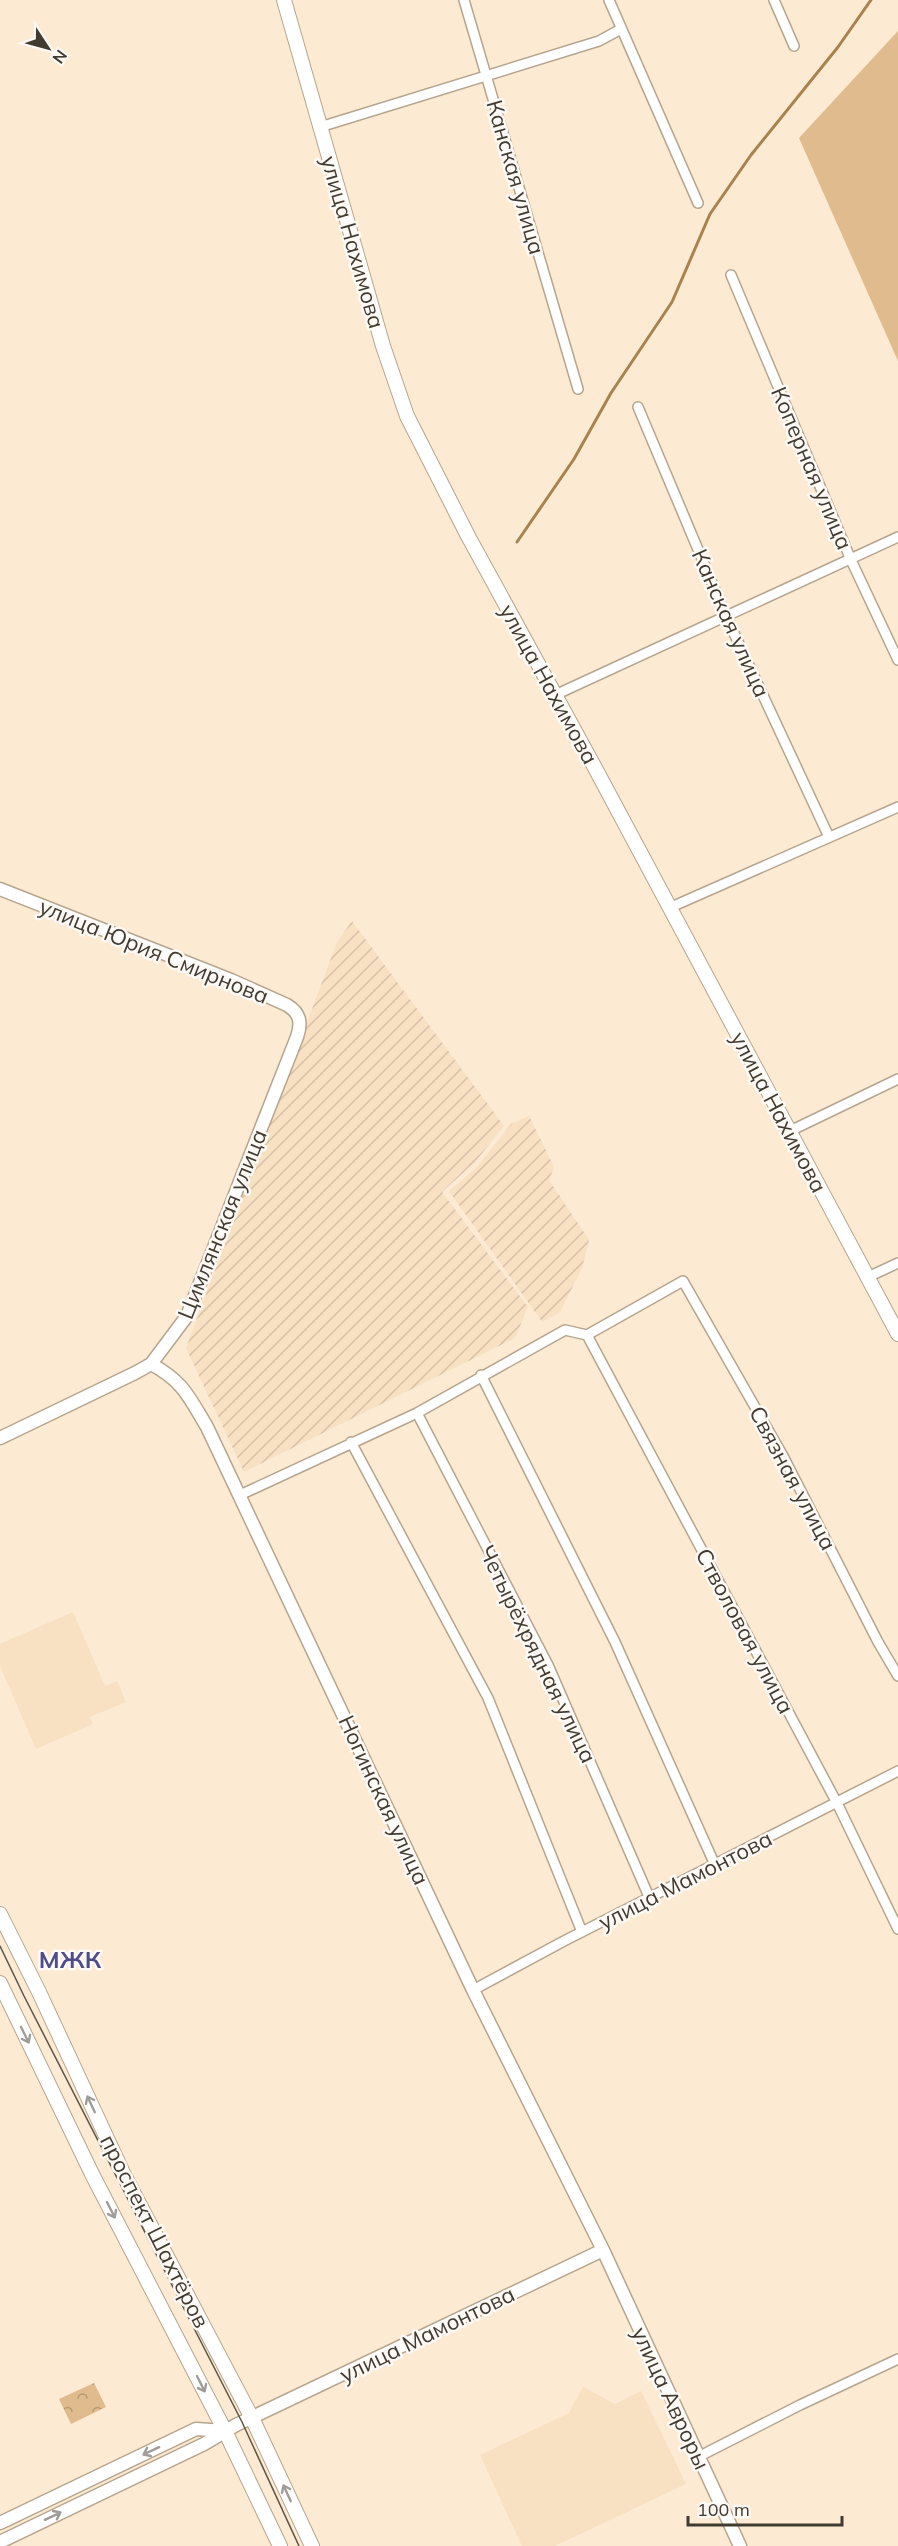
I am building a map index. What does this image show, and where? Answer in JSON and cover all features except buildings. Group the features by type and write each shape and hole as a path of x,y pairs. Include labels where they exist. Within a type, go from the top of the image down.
{"main road":[{"name":"улица Нахимова","path":"284,0 383,346 407,416 468,536 898,1334"},
{"name":"проспект Шахтёров","path":"0,1914 123,2175 252,2418 312,2546"},
{"name":"проспект Шахтёров","path":"0,1983 92,2174 225,2431 280,2546"}],"street":[{"name":"Канская улица","path":"464,0 578,389"},
{"path":"609,0 698,203"},
{"path":"774,0 795,46"},
{"path":"320,127 599,41 621,29"},
{"name":"Коперная улица","path":"731,275 851,560 898,660"},
{"name":"Канская улица","path":"638,406 726,616 829,837"},
{"path":"555,695 898,537"},
{"path":"669,908 898,807"},
{"name":"улица Юрия Смирнова","path":"0,889 250,988 287,1005 294,1010 300,1021"},
{"name":"Цимлянская улица","path":"0,1438 151,1364 175,1334 198,1292 297,1037 300,1021"},
{"path":"790,1131 898,1079"},
{"path":"868,1277 898,1263"},
{"name":"Связная улица","path":"587,1335 683,1281 783,1456 878,1642 898,1676"},
{"path":"240,1495 417,1413 565,1330 587,1335"},
{"name":"Стволовая улица","path":"587,1335 837,1803 898,1929"},
{"name":"Ногинская улица","path":"151,1364 175,1378 207,1427 473,1990 603,2250"},
{"path":"482,1375 615,1642 715,1865"},
{"name":"Четырёхрядная улица","path":"417,1413 548,1665 650,1899"},
{"path":"351,1442 488,1698 582,1932"},
{"name":"улица Мамонтова","path":"473,1990 898,1771"},
{"name":"улица Мамонтова","path":"0,2542 204,2445 225,2431 603,2250"},
{"name":"улица Авроры","path":"603,2250 740,2546"},
{"path":"698,2457 800,2405 898,2360"},
{"path":"0,2523 196,2429 225,2431"}],"shaded area":[{"path":"352,921 504,1126 475,1162 442,1192 528,1307 515,1338 244,1472 186,1348 337,942"},
{"path":"529,1116 554,1167 549,1180 589,1240 582,1268 560,1312 542,1322 449,1191 476,1168 511,1124"},
{"path":"73,1612 105,1686 117,1681 126,1702 90,1717 93,1724 36,1749 0,1666 0,1644"},
{"path":"583,2387 615,2404 641,2391 686,2484 555,2546 522,2546 480,2455 569,2413"}],"green space":[{"path":"898,31 898,361 799,138"},
{"path":"94,2383 106,2407 71,2424 59,2399"}],"waterway":[{"path":"517,542 574,459 611,393 672,302 710,214 751,155 838,47 871,0"}],"tram line":[{"path":"0,1946 242,2422 299,2546"}],"district":[{"name":"МЖК","path":"70,1960"}]}
